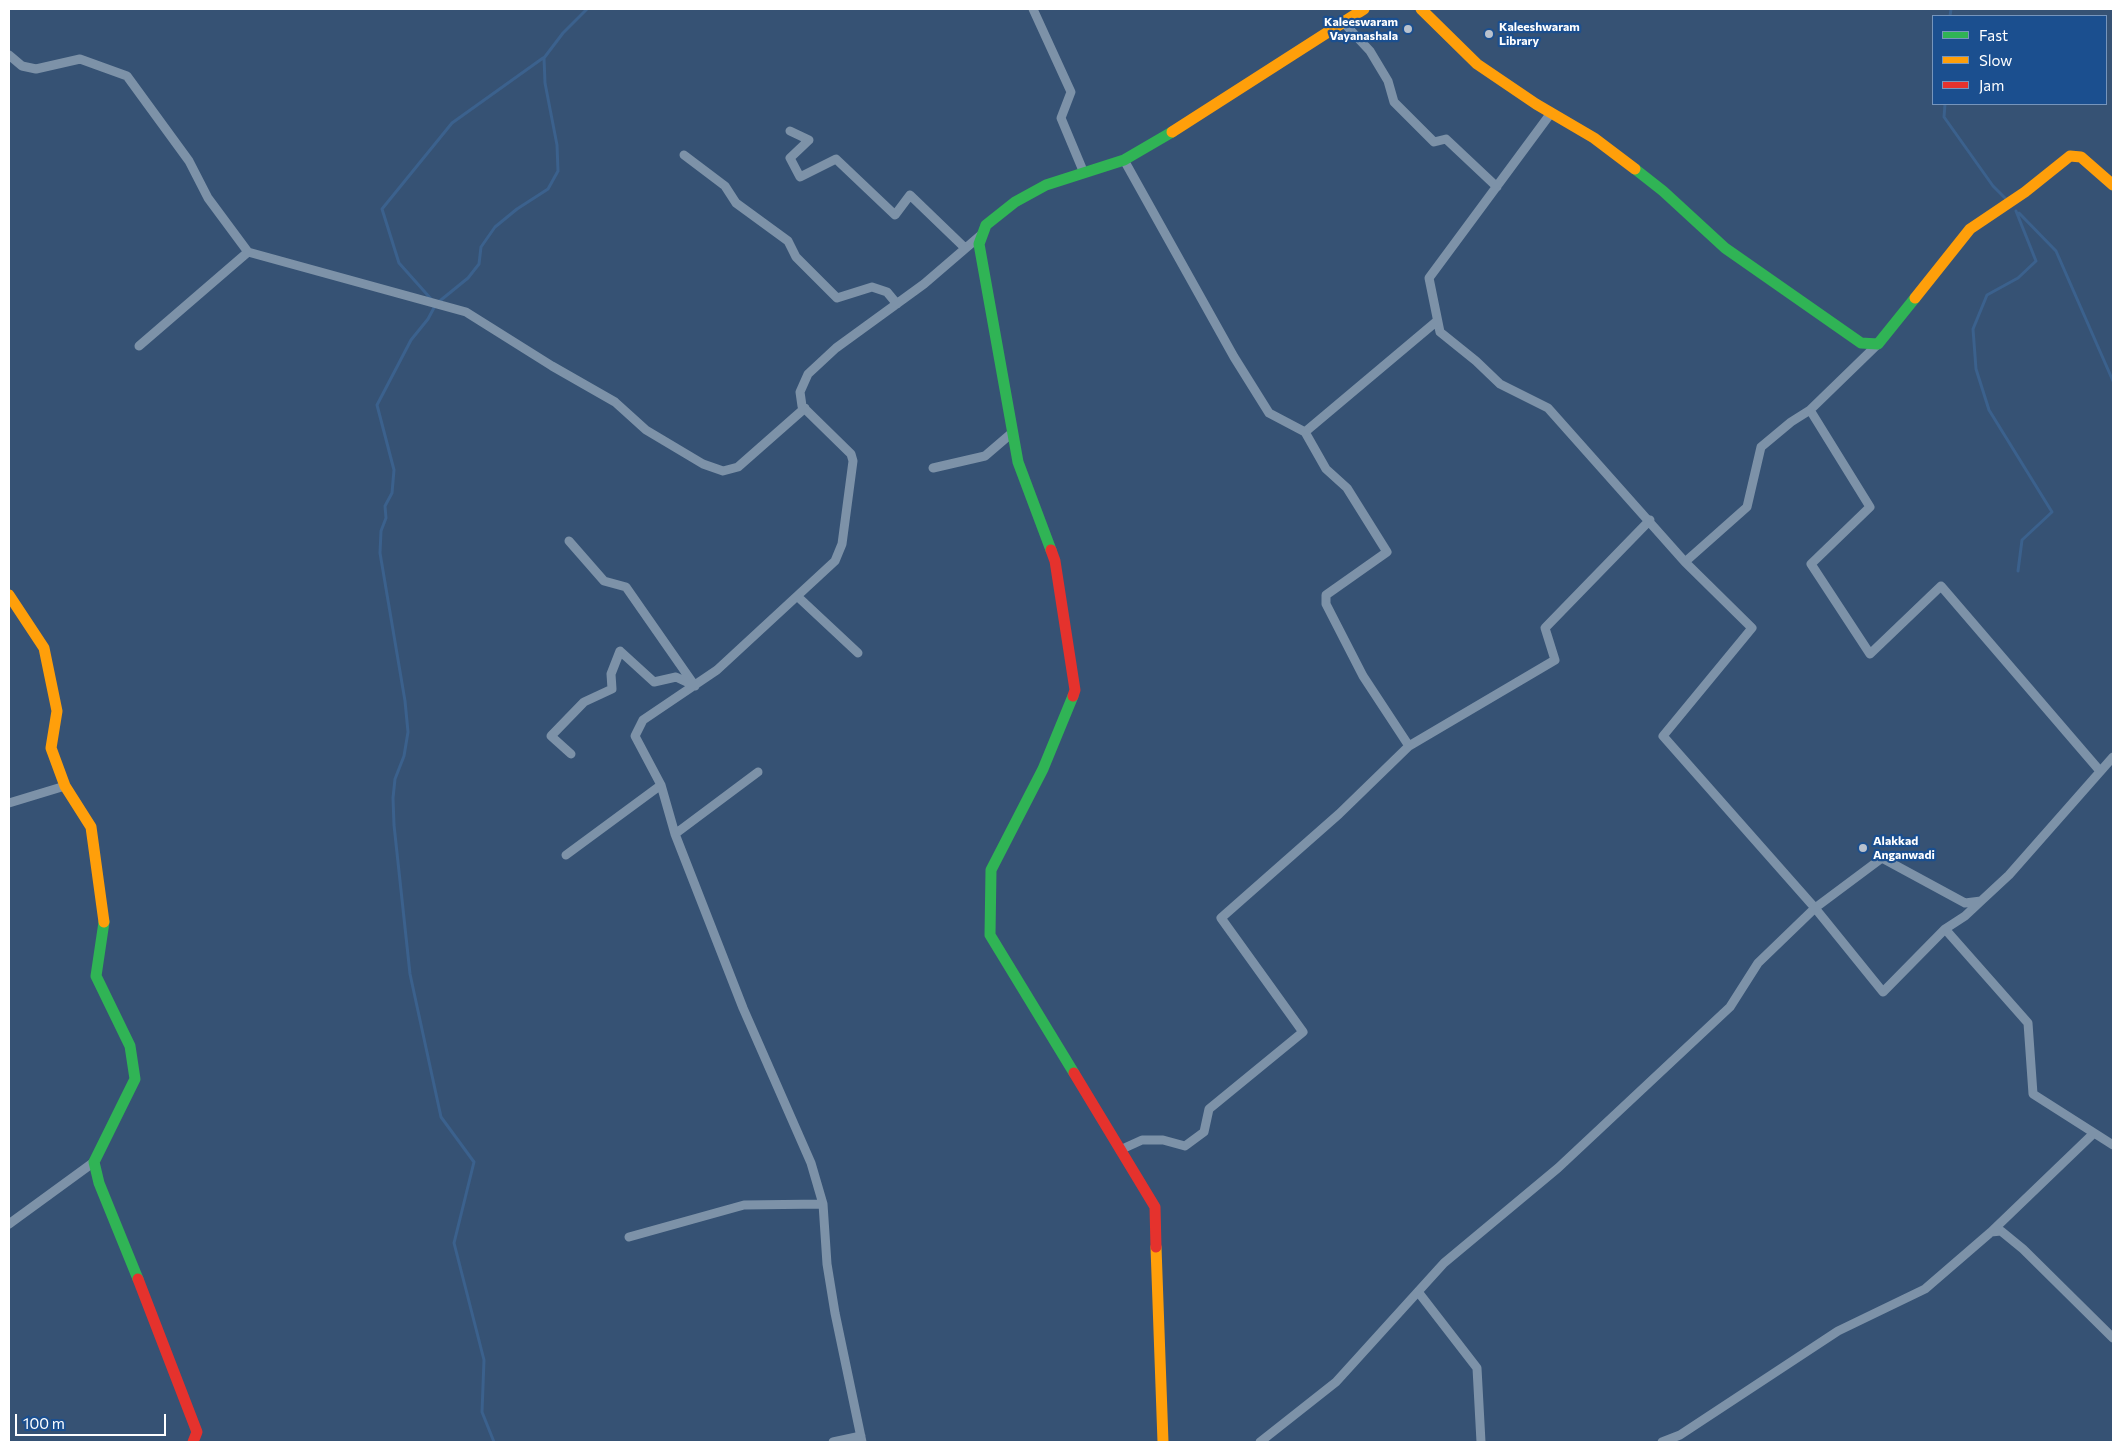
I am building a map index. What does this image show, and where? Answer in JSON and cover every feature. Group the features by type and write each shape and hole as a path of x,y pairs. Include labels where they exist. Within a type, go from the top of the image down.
{"street":[{"path":"1033,9 1070,92 1062,118 1084,173"},
{"path":"833,1442 862,1439 844,1359 827,1264 823,1204 812,1164 743,1008 675,834 661,785 635,736 638,727 643,720 695,686 741,648 839,556 853,464 851,454 802,406 800,392 808,374 836,348 924,284 981,235 996,215 1015,202 1046,185 1124,160 1188,122 1364,9"},
{"path":"1422,9 1477,64 1551,113 1594,138 1663,191 1725,248 1860,344 1878,344"},
{"path":"1343,22 1370,51 1388,81 1394,102 1434,142 1446,139 1497,187"},
{"path":"9,55 22,66 36,69 80,59 128,76 189,161 208,198 248,252 466,312 552,366 615,402 646,430 703,464 723,471 738,467 804,408"},
{"path":"1551,113 1429,278 1440,332 1476,361 1500,384 1548,408 1650,520 1685,562 1752,628 1663,736 1815,908 1883,992 1945,929 1965,916 2009,874 2113,756"},
{"path":"790,131 810,140 790,158 800,177 836,159 895,214 910,195 965,248"},
{"path":"684,155 725,186 736,203 788,241 796,257 837,298 872,287 887,292 897,304"},
{"path":"1685,562 1747,507 1761,447 1791,422 1810,410 1878,344 1970,230 2025,192 2070,156 2081,157 2113,185"},
{"path":"1124,160 1234,357 1269,413 1305,432 1326,469 1347,488 1387,552 1326,595 1326,604 1363,676 1410,746"},
{"path":"981,235 979,244 1018,462 1055,561 1074,690 1043,769 991,870 990,935 1155,1207 1163,1442"},
{"path":"139,346 248,252"},
{"path":"1305,432 1438,321"},
{"path":"1810,410 1870,506 1811,564 1870,654 1941,586 2100,771"},
{"path":"933,468 985,456 1013,432"},
{"path":"1120,1150 1142,1140 1163,1140 1185,1146 1204,1132 1209,1109 1303,1032 1221,918 1339,814 1410,746 1555,660 1545,628 1650,520"},
{"path":"569,541 604,581 626,587 695,686"},
{"path":"9,594 44,648 58,711 51,748 65,786 91,827 104,922 96,976 130,1046 135,1079 94,1162 9,1224"},
{"path":"797,596 858,653"},
{"path":"572,754 551,736 584,702 612,689 611,674 620,651 654,682 676,677 695,686"},
{"path":"675,834 758,772"},
{"path":"566,855 661,785"},
{"path":"9,803 65,786"},
{"path":"1260,1442 1336,1382 1380,1332 1419,1293 1444,1263 1558,1168 1724,1013 1758,963 1815,908 1882,858 1965,904 1981,901"},
{"path":"1945,929 2028,1023 2033,1094 2113,1145"},
{"path":"1662,1442 1680,1435 1838,1332 1925,1289 1990,1232 2094,1133"},
{"path":"94,1162 99,1183 197,1432 193,1442"},
{"path":"629,1237 744,1205 823,1204"},
{"path":"1990,1232 2001,1231 2023,1249 2113,1338"},
{"path":"1419,1293 1477,1368 1481,1442"}],"waterway":[{"path":"494,1442 482,1412 484,1360 454,1243 474,1162 441,1117 410,974 394,825 393,798 395,779 404,756 408,732 405,701 380,553 381,531 386,518 385,506 392,493 394,470 377,405 411,340 428,319 436,304 468,278 479,264 481,247 495,227 517,209 548,189 558,171 557,145 545,83 544,58 563,33 587,9"},
{"path":"1950,15 1951,9"},
{"path":"432,300 399,263 382,209 452,123 543,58"},
{"path":"1945,105 1944,117 1993,186 2006,199"},
{"path":"2016,211 2036,261 2018,278 1987,295 1973,329 1976,369 1989,410 2052,512 2022,540 2018,571"},
{"path":"2019,213 2056,251 2113,381"}],"traffic: fast":[{"path":"1051,550 1018,462 979,244 986,225 1015,202 1046,185 1124,160 1172,132"},
{"path":"1635,169 1663,191 1725,248 1861,343 1878,344 1915,298"},
{"path":"1073,696 1043,769 991,870 990,935 1074,1073"},
{"path":"104,922 96,976 130,1046 135,1079 94,1162 99,1183 138,1279"}],"traffic: slow":[{"path":"1172,132 1364,9"},
{"path":"1421,9 1477,64 1536,104 1594,138 1635,169"},
{"path":"1915,298 1970,229 2025,192 2070,156 2081,157 2113,185"},
{"path":"9,595 44,648 57,711 51,748 65,786 91,827 104,922"},
{"path":"1156,1247 1163,1442"}],"traffic: jam":[{"path":"1051,550 1055,561 1075,690 1073,696"},
{"path":"1074,1073 1155,1207 1156,1247"},
{"path":"138,1279 197,1432 193,1442"}],"place":[{"name":"Kaleeswaram Vayanashala","path":"1408,29"},
{"name":"Kaleeshwaram Library","path":"1489,34"},
{"name":"Alakkad Anganwadi","path":"1863,848"}]}
